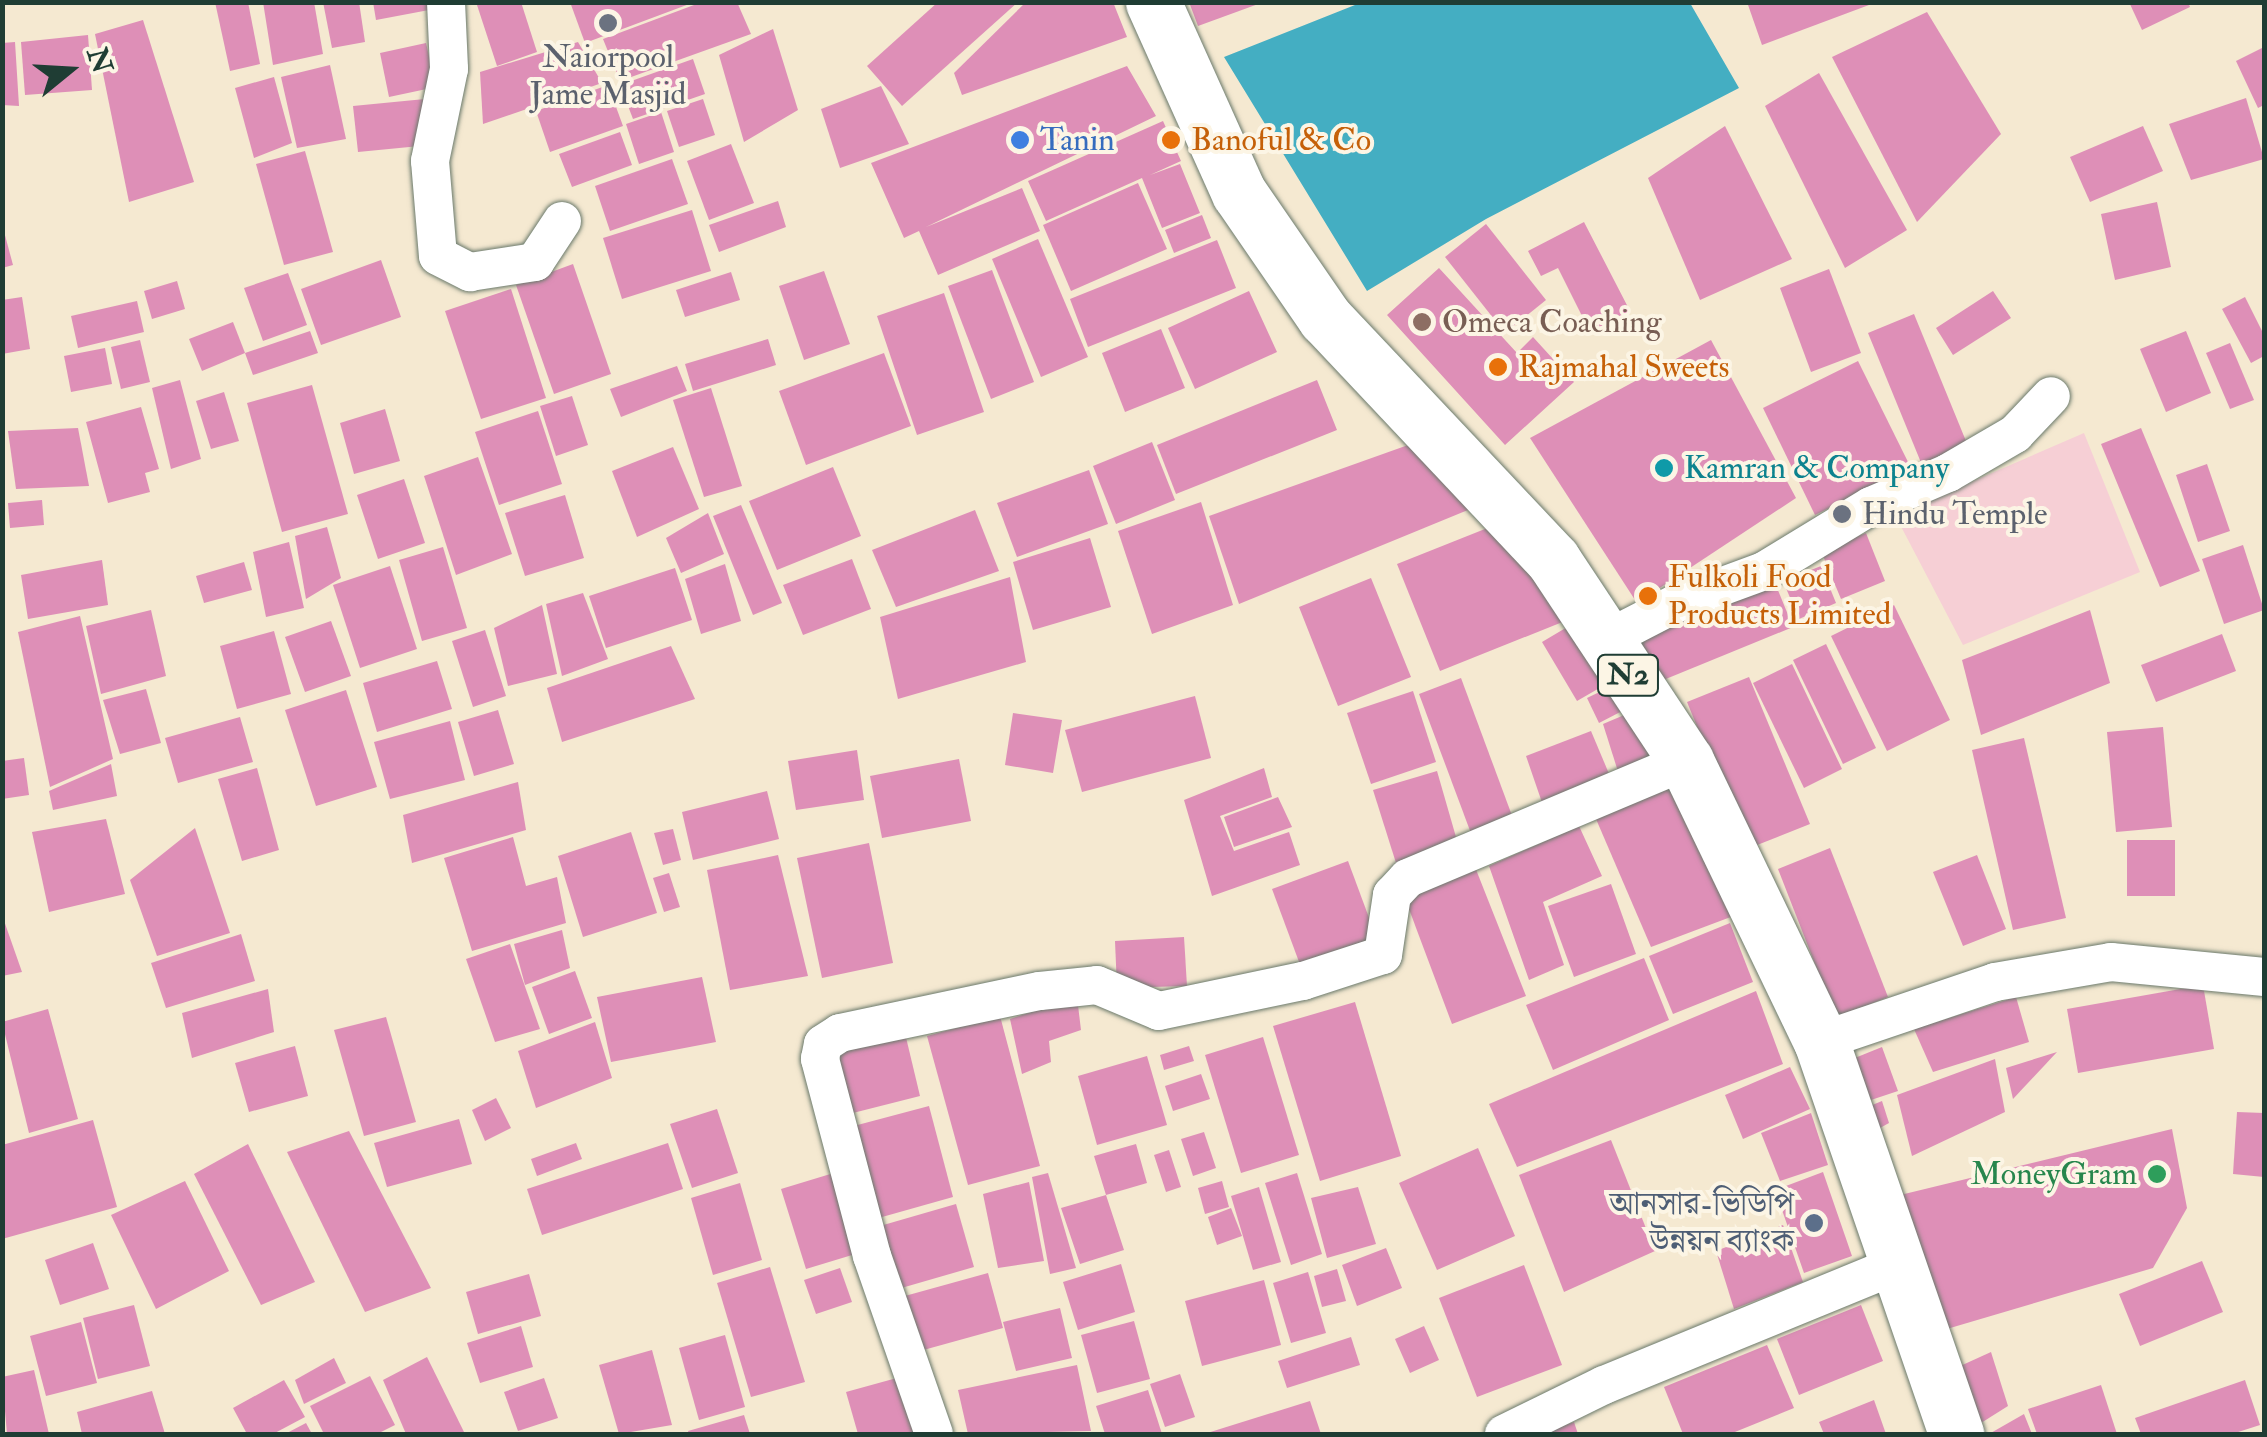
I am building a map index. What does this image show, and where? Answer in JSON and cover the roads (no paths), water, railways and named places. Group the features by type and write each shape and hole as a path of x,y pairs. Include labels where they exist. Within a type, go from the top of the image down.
{"highway":[{"name":"N2","path":"1153,2 1239,193 1324,318 1553,560 1686,762 1822,1041 1956,1434"}],"street":[{"path":"446,2 449,68 430,161 438,256 470,272 536,262 562,221"},
{"path":"1605,640 1677,602 1764,571 1871,506 1948,473 2015,434 2050,396"},
{"path":"934,1434 872,1256 820,1059 822,1044 840,1033 1040,991 1097,986 1159,1011 1303,981 1382,955 1392,895 1408,878 1686,762"},
{"path":"1822,1041 1996,982 2111,962 2264,977"},
{"path":"1504,1434 1604,1385 1896,1266"}],"water":[{"path":"1360,3 1690,3 1739,88 1486,219 1367,291 1224,57"}],"place":[{"name":"Naiorpool Jame Masjid","path":"608,23"},
{"name":"Tanin","path":"1020,140"},
{"name":"Banoful & Co","path":"1171,140"},
{"name":"Omeca Coaching","path":"1422,322"},
{"name":"Rajmahal Sweets","path":"1498,367"},
{"name":"Kamran & Company","path":"1664,468"},
{"name":"Hindu Temple","path":"1842,514"},
{"name":"Fulkoli Food Products Limited","path":"1648,596"},
{"name":"MoneyGram","path":"2157,1174"},
{"name":"আনসার-ভিডিপি উন্নয়ন ব্যাংক","path":"1814,1223"}]}
